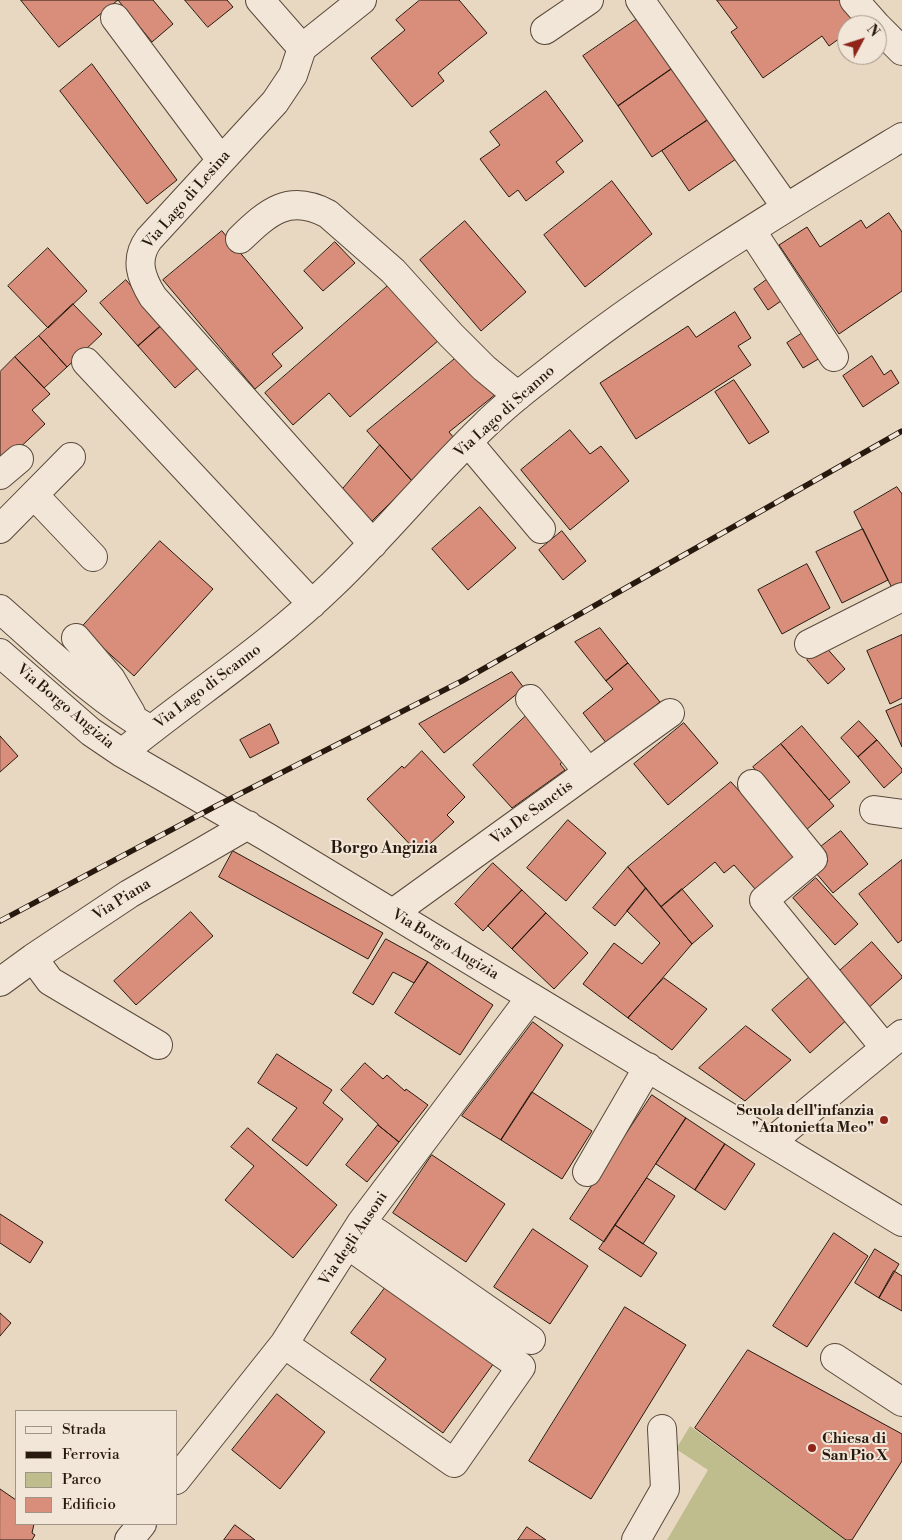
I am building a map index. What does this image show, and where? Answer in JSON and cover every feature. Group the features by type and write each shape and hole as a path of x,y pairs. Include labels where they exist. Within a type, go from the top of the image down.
{"street":[{"path":"260,0 302,48 362,0"},
{"path":"545,30 589,0"},
{"path":"640,0 786,207"},
{"path":"854,0 867,15"},
{"path":"115,18 221,160"},
{"path":"887,37 902,51"},
{"name":"Via Lago di Lesina","path":"302,48 293,75 284,90 144,246 140,257 141,275 153,297 373,544"},
{"name":"Via Lago di Scanno","path":"122,754 143,725 251,655 312,604 373,544 468,442 518,396 585,344 682,275 786,207 902,137"},
{"path":"240,239 272,212 294,204 317,208 328,214 393,271 484,368 518,396"},
{"path":"751,230 834,357"},
{"path":"86,362 312,604"},
{"path":"468,442 542,529"},
{"path":"0,529 72,457"},
{"path":"34,495 93,557"},
{"path":"809,644 902,597"},
{"path":"0,609 93,691 143,725"},
{"path":"76,638 111,679 143,725"},
{"name":"Via Borgo Angizia","path":"0,653 91,732 122,754 248,825 902,1222"},
{"path":"530,699 588,772"},
{"name":"Via De Sanctis","path":"393,913 670,713"},
{"path":"752,784 813,859 764,900 894,1041 771,1142"},
{"path":"874,810 902,814"},
{"name":"Via Piana","path":"0,982 129,894 248,825"},
{"path":"33,958 50,981 158,1045"},
{"name":"Via degli Ausoni","path":"178,1477 284,1344 354,1234 531,997"},
{"path":"587,1172 648,1067"},
{"path":"354,1234 379,1234 530,1340"},
{"path":"284,1344 454,1463 521,1367 354,1234"},
{"path":"835,1358 902,1402"},
{"path":"636,1540 665,1490 662,1429"},
{"path":"129,1540 141,1525"}],"green space":[{"path":"690,1426 846,1540 667,1540 708,1470 676,1449"}],"building":[{"path":"21,0 118,0 59,47"},
{"path":"118,0 153,0 173,24 152,42"},
{"path":"185,0 227,0 233,7 208,27"},
{"path":"420,0 459,0 487,33 438,73 444,81 412,107 371,58 405,30 396,20"},
{"path":"717,0 841,0 851,15 837,15 837,40 829,46 822,36 763,78 731,32 737,28"},
{"path":"646,13 680,63 618,106 583,56"},
{"path":"680,63 715,115 652,157 618,106"},
{"path":"92,64 177,180 147,204 60,91"},
{"path":"546,91 583,141 556,162 564,172 526,201 518,190 509,197 480,159 500,145 490,132"},
{"path":"715,115 742,155 689,191 662,151"},
{"path":"612,181 652,234 585,287 544,235"},
{"path":"889,213 902,232 902,291 839,334 779,245 807,227 820,247 861,220 866,228"},
{"path":"465,221 526,292 481,331 420,260"},
{"path":"222,231 303,328 272,354 282,366 255,389 163,280"},
{"path":"335,242 355,263 323,291 304,271"},
{"path":"48,248 87,291 48,328 8,286"},
{"path":"776,273 791,294 768,310 754,289"},
{"path":"126,280 163,324 138,346 100,303"},
{"path":"390,284 439,340 350,417 329,393 293,425 265,393"},
{"path":"73,304 102,334 67,367 39,336"},
{"path":"735,312 751,338 738,346 751,365 636,439 600,383 688,326 696,337"},
{"path":"163,324 200,366 175,388 138,346"},
{"path":"812,327 827,354 803,368 787,343"},
{"path":"39,336 67,367 44,388 15,357"},
{"path":"462,353 496,394 449,432 454,438 412,481 367,431"},
{"path":"872,356 884,375 891,370 899,383 863,407 843,376"},
{"path":"15,357 50,394 32,410 45,424 0,466 0,372"},
{"path":"734,380 769,432 749,444 715,392"},
{"path":"570,430 590,454 601,446 629,481 570,530 521,470"},
{"path":"380,445 412,481 372,521 341,491"},
{"path":"897,487 902,494 902,584 892,588 854,512"},
{"path":"480,507 516,548 468,590 432,549"},
{"path":"863,529 888,580 842,603 816,552"},
{"path":"562,531 586,561 563,580 539,550"},
{"path":"160,541 213,589 134,676 81,628"},
{"path":"807,564 830,608 782,634 758,590"},
{"path":"600,628 628,663 606,681 575,642"},
{"path":"902,635 902,698 890,704 867,651"},
{"path":"824,645 845,669 828,684 807,660"},
{"path":"628,663 660,702 607,744 583,713 613,689 606,681"},
{"path":"512,672 524,688 444,753 419,724"},
{"path":"902,704 902,747 886,711"},
{"path":"526,716 567,758 560,764 565,770 512,808 473,765"},
{"path":"859,721 877,740 858,757 841,738"},
{"path":"684,723 718,763 668,805 634,764"},
{"path":"270,724 279,743 250,758 240,740"},
{"path":"802,726 850,782 829,800 781,744"},
{"path":"0,736 18,756 0,772"},
{"path":"877,740 902,769 902,772 884,788 858,757"},
{"path":"781,744 834,806 806,830 753,767"},
{"path":"422,751 465,797 447,815 454,822 419,854 367,799 402,766 404,768"},
{"path":"731,782 797,854 756,890 734,865 724,873 715,862 661,907 628,867"},
{"path":"568,820 606,853 566,901 527,868"},
{"path":"841,831 868,864 833,893 815,872 828,861 818,849"},
{"path":"233,851 383,933 368,959 219,877"},
{"path":"902,860 902,940 898,943 859,894"},
{"path":"493,863 522,890 483,931 455,904"},
{"path":"628,867 646,888 615,926 593,908"},
{"path":"816,878 858,924 835,945 793,898"},
{"path":"646,888 692,944 628,1018 583,984 614,943 642,964 660,943 627,911"},
{"path":"682,889 713,926 692,944 661,907"},
{"path":"522,890 546,913 512,949 488,926"},
{"path":"191,912 213,936 136,1005 114,981"},
{"path":"546,913 588,953 554,989 512,949"},
{"path":"386,939 428,962 414,983 393,972 373,1005 353,993"},
{"path":"872,942 902,978 866,1010 835,975"},
{"path":"428,962 493,1005 460,1055 395,1013"},
{"path":"813,974 850,1017 810,1053 772,1010"},
{"path":"664,978 707,1009 672,1050 628,1018"},
{"path":"533,1022 563,1045 501,1140 462,1116"},
{"path":"746,1026 791,1060 745,1101 699,1068"},
{"path":"277,1054 332,1090 323,1103 343,1119 307,1166 272,1140 297,1108 258,1083"},
{"path":"365,1063 383,1079 387,1075 405,1091 406,1089 428,1105 399,1142 341,1090"},
{"path":"532,1092 592,1131 562,1179 501,1140"},
{"path":"652,1095 686,1118 604,1242 570,1219"},
{"path":"686,1118 725,1144 695,1190 656,1164"},
{"path":"378,1125 399,1142 367,1182 346,1165"},
{"path":"248,1128 337,1205 293,1258 225,1200 254,1166 231,1147"},
{"path":"725,1144 755,1164 725,1210 695,1190"},
{"path":"432,1155 505,1204 466,1262 393,1213"},
{"path":"647,1178 675,1196 643,1244 615,1225"},
{"path":"0,1214 43,1242 30,1263 0,1243"},
{"path":"615,1225 657,1253 641,1277 599,1249"},
{"path":"533,1229 588,1266 550,1324 494,1287"},
{"path":"834,1233 868,1256 807,1347 773,1326"},
{"path":"875,1249 899,1264 879,1298 855,1283"},
{"path":"894,1271 902,1276 902,1311 879,1298"},
{"path":"388,1284 494,1363 443,1433 370,1380 386,1359 351,1333"},
{"path":"625,1307 686,1345 591,1499 529,1461"},
{"path":"0,1313 11,1323 0,1336"},
{"name":"Chiesa di San Pio X","path":"748,1350 902,1434 902,1461 852,1540 846,1540 695,1428"},
{"path":"277,1394 325,1432 280,1489 232,1450"},
{"path":"0,1489 15,1499 15,1525 34,1525 32,1533 35,1535 32,1540 0,1540"},
{"path":"235,1525 255,1540 224,1540"},
{"path":"527,1527 546,1540 518,1540"}],"railway":[{"path":"0,921 216,806 462,681 902,431"}],"place":[{"name":"Scuola dell'infanzia \"Antonietta Meo\"","path":"884,1120"},
{"name":"Chiesa di San Pio X","path":"812,1448"}],"district":[{"name":"Borgo Angizia","path":"384,849"}]}
